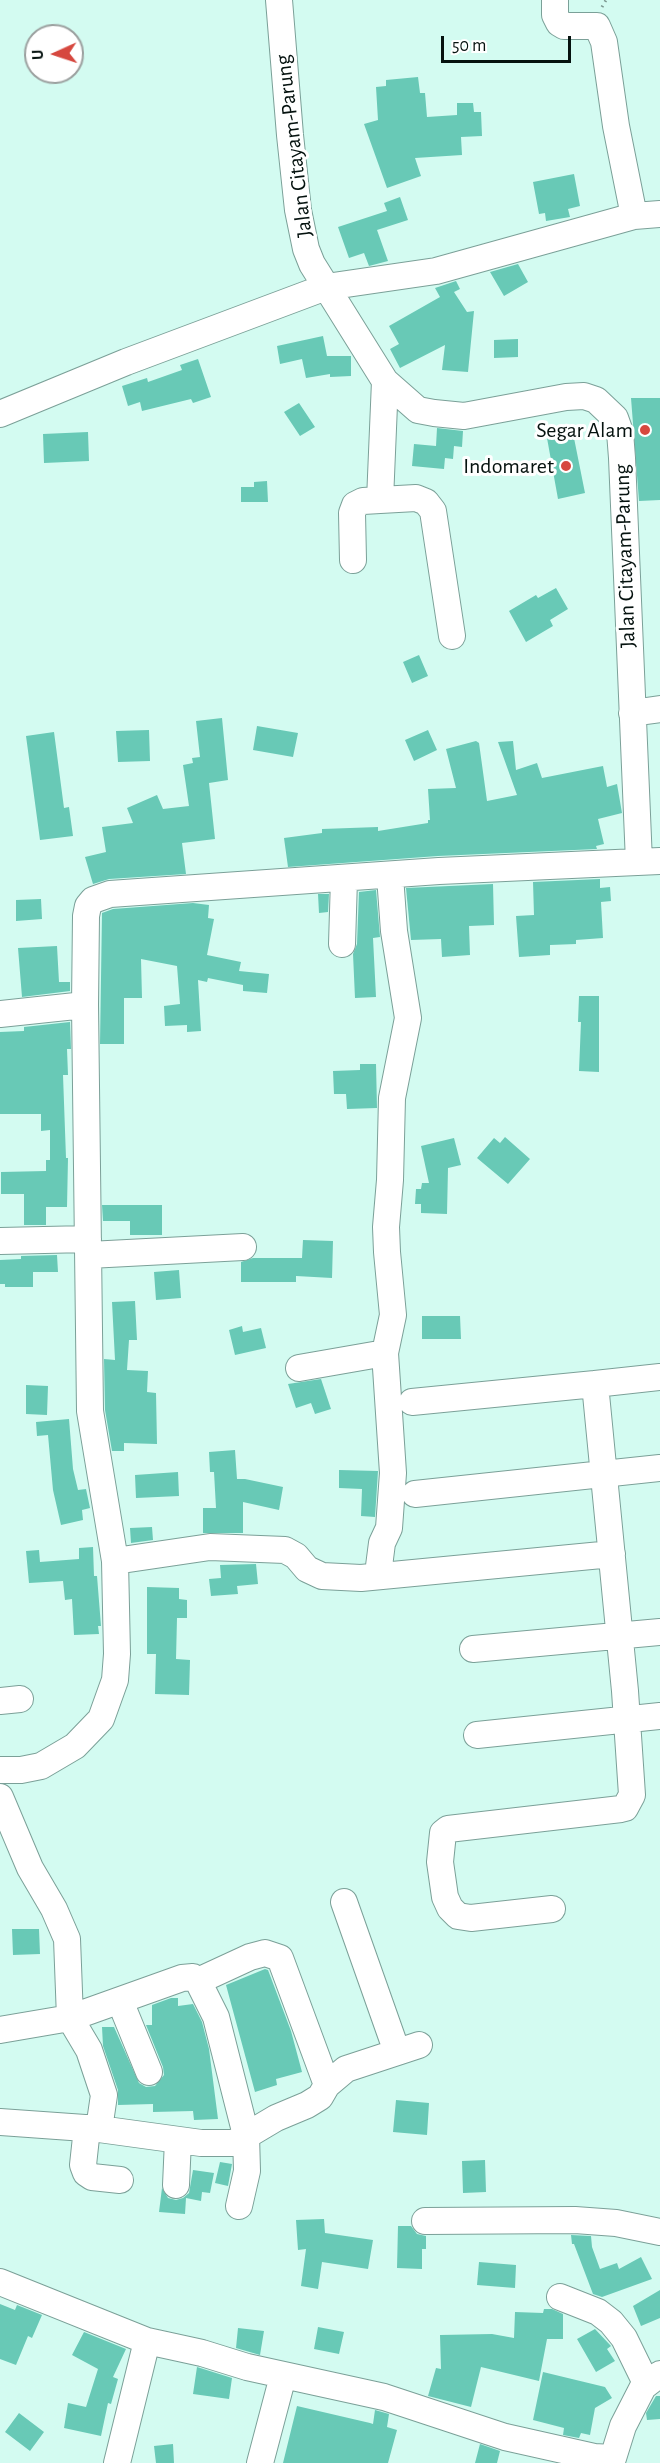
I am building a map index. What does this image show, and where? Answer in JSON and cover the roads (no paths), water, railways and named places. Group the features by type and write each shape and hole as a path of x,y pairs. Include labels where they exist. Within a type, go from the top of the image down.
{"street":[{"name":"Jalan Citayam-Parung","path":"279,0 290,135 302,231 312,264 385,381 418,410 434,413 464,416 566,397 584,396 596,400 615,418 620,432 622,458 632,713 650,862"},
{"path":"555,0 555,15 559,23 564,26 597,26 604,42 616,126 634,216"},
{"path":"0,414 126,362 326,287 436,271 634,216 660,214"},
{"path":"380,500 385,381"},
{"path":"353,560 352,513 355,505 363,501 416,498 426,502 433,511 452,636"},
{"path":"632,713 660,708"},
{"path":"0,1770 21,1770 41,1766 75,1746 101,1719 115,1680 117,1654 115,1561 90,1410 85,1005 86,916 93,900 110,894 650,862"},
{"path":"378,1574 382,1543 389,1528 393,1473 385,1353 393,1315 386,1235 392,1098 408,1018 394,931 390,876"},
{"path":"342,944 344,879"},
{"path":"0,1014 85,1005"},
{"path":"0,1241 88,1247 243,1247"},
{"path":"298,1368 385,1353"},
{"path":"412,1402 660,1377"},
{"path":"552,1909 471,1918 458,1916 450,1908 445,1898 440,1862 442,1833 462,1826 625,1808 632,1795 620,1635 595,1383"},
{"path":"415,1494 660,1468"},
{"path":"115,1561 210,1546 285,1550 296,1556 307,1569 322,1575 361,1578 378,1574 612,1554"},
{"path":"473,1649 660,1632"},
{"path":"477,1735 660,1716"},
{"path":"0,1797 30,1868 54,1909 67,1938 70,2018 89,2050 100,2081 104,2106 93,2129 82,2165 86,2173 92,2177 120,2180"},
{"path":"0,2122 93,2129 219,2145 234,2143 276,2118 320,2097 327,2085 346,2069 408,2048 344,1902"},
{"path":"198,1981 250,1957 265,1953 280,1958 327,2085"},
{"path":"0,2030 70,2018 182,1978 193,1977 198,1981 216,2017 246,2135 248,2171 239,2206"},
{"path":"120,2001 149,2072"},
{"path":"176,2185 178,2140"},
{"path":"424,2221 575,2220 616,2223 660,2232"},
{"path":"0,2282 147,2341 202,2353 283,2376 389,2398 464,2424 575,2455 614,2461 623,2426 653,2379 611,2322 598,2312 560,2296"},
{"path":"117,2463 147,2341"},
{"path":"260,2463 283,2376"}],"place":[{"name":"Segar Alam","path":"645,430"},
{"name":"Indomaret","path":"566,466"}]}
